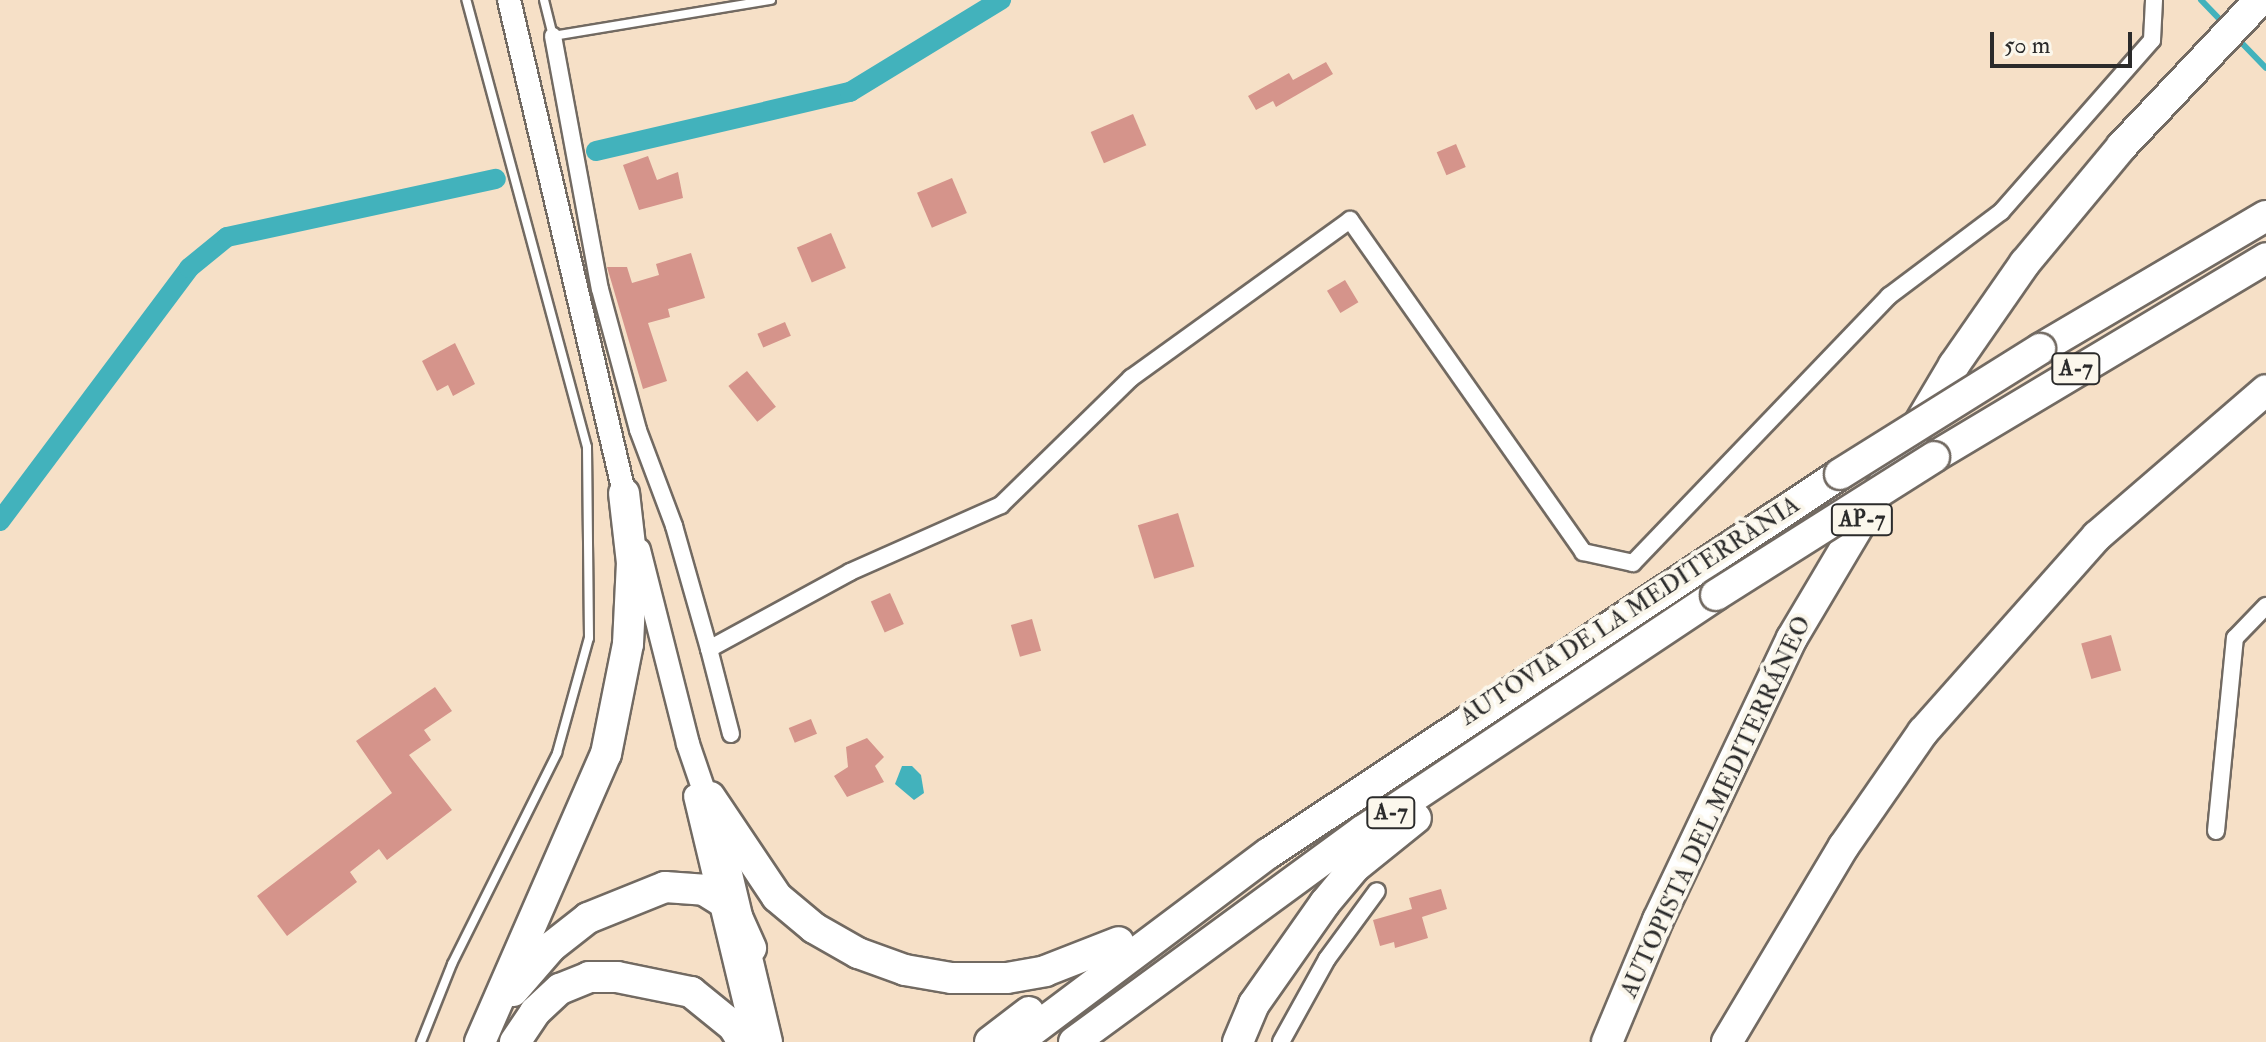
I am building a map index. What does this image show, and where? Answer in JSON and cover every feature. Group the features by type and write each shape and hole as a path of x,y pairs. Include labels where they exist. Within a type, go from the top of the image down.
{"highway":[{"name":"AUTOPISTA DEL MEDITERRÁNEO","path":"1607,1042 1658,920 1792,638 1954,365 2025,263 2207,54 2260,0"},
{"name":"AUTOVIA DE LA MEDITERRÀNIA","path":"1017,1042 1269,853 1840,474 2040,349 2266,216"},
{"name":"AUTOVIA DE LA MEDITERRÀNIA","path":"1074,1042 1364,830 1716,595 1934,457 2266,258"},
{"path":"1727,1042 1844,846 1923,732 2097,536 2266,390"},
{"path":"484,1031 606,754 628,644 632,563 624,493"},
{"path":"1238,1042 1254,1004 1288,951 1355,867 1527,739 1553,705"},
{"path":"710,797 777,897 814,928 893,966 951,978 1007,978 1045,971 1119,942"},
{"path":"990,1042 1119,942 1221,871 1269,853"},
{"path":"484,1031 551,947 588,918 665,887 704,890 733,908 751,948"},
{"path":"515,1042 535,1012 560,989 589,977 617,977 691,992 733,1026 743,1042"}],"street":[{"path":"509,0 624,493 688,744 710,797 751,948 771,1042"},
{"path":"709,649 850,572 1001,505 1131,378 1350,220 1583,552 1633,563 1889,296 2001,212 2152,40 2154,0"},
{"path":"553,36 600,289 638,430 674,526 731,734"},
{"path":"2216,831 2235,638 2266,606"},
{"path":"688,744 692,784 754,1042"},
{"path":"1281,1042 1327,959 1377,891"}],"lane":[{"path":"421,1042 452,964 557,753 589,638 587,447 466,0"},
{"path":"544,0 553,36 771,0"}],"water":[{"path":"902,766 912,766 921,775 924,793 914,800 895,784"}],"building":[{"path":"1326,62 1333,74 1276,107 1273,101 1256,110 1248,96 1289,73 1293,80"},
{"path":"1133,114 1146,145 1104,163 1091,132"},
{"path":"1456,144 1466,167 1446,175 1437,152"},
{"path":"648,156 657,180 678,172 683,198 639,210 623,165"},
{"path":"952,178 967,213 932,228 917,193"},
{"path":"831,233 846,268 812,282 797,247"},
{"path":"691,253 705,298 668,309 670,317 648,323 667,381 643,389 607,267 627,267 632,283 659,275 656,264"},
{"path":"1345,280 1358,302 1340,313 1327,291"},
{"path":"785,322 791,336 763,348 757,334"},
{"path":"455,343 475,384 453,396 448,385 437,391 422,361"},
{"path":"747,371 776,407 757,422 728,386"},
{"path":"1178,513 1194,567 1154,579 1138,525"},
{"path":"890,593 904,624 885,633 871,602"},
{"path":"1032,619 1041,651 1020,657 1011,625"},
{"path":"2111,635 2121,671 2091,679 2081,644"},
{"path":"435,687 452,711 424,730 431,740 409,755 452,810 387,860 379,849 350,872 357,882 287,936 257,896 392,793 356,741"},
{"path":"811,719 817,734 795,743 789,728"},
{"path":"867,738 884,757 875,766 884,782 847,797 834,776 848,767 846,747"},
{"path":"1441,889 1447,909 1422,917 1428,938 1395,948 1394,942 1380,946 1373,920 1412,909 1409,898"}],"waterway":[{"path":"596,151 850,92 1001,0"},
{"path":"2201,0 2226,26"},
{"path":"2236,37 2266,68"},
{"path":"0,521 189,268 227,237 496,179"}]}
